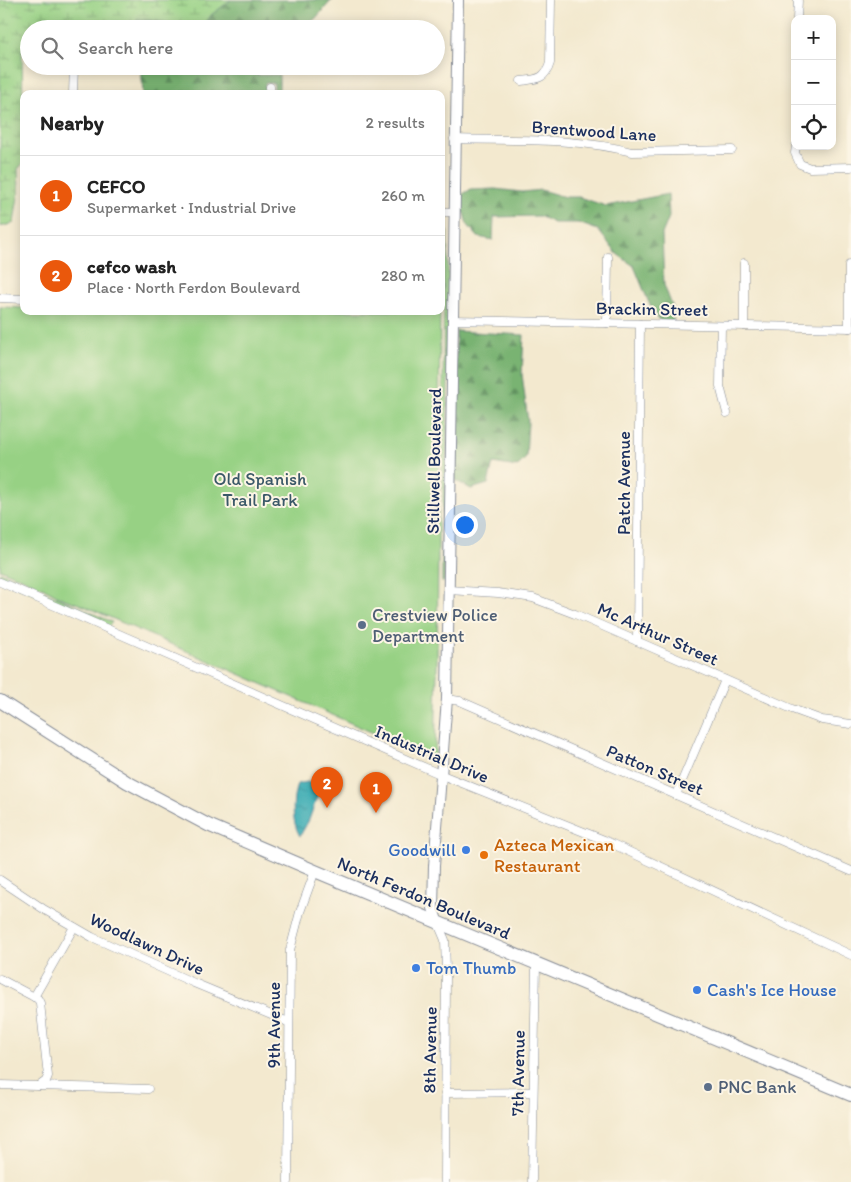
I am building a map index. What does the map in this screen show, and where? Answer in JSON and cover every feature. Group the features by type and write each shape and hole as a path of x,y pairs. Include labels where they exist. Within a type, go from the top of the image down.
{"main road":[{"name":"North Ferdon Boulevard","path":"0,701 101,766 186,814 315,871 851,1095"}],"street":[{"name":"Stillwell Boulevard","path":"437,921 432,908 447,699 454,139 458,0"},
{"path":"521,81 539,78 548,72 550,63 551,0"},
{"path":"798,0 798,15"},
{"path":"73,90 74,75"},
{"name":"Brentwood Lane","path":"454,139 570,142 632,152 732,150"},
{"path":"795,150 800,164 810,168 851,167"},
{"path":"445,212 453,212"},
{"path":"607,323 608,257"},
{"path":"744,263 744,326"},
{"path":"849,265 850,328"},
{"path":"0,298 20,299"},
{"name":"Brackin Street","path":"452,320 850,328"},
{"name":"Patch Avenue","path":"637,641 640,324"},
{"path":"721,326 720,386 727,413"},
{"name":"Industrial Drive","path":"0,582 442,775 604,840 851,955"},
{"name":"Mc Arthur Street","path":"448,590 533,598 575,614 807,715 835,723 851,724"},
{"path":"676,795 725,680"},
{"name":"Patton Street","path":"447,699 460,701 851,871"},
{"name":"9th Avenue","path":"288,1182 288,1022 291,941 315,871"},
{"name":"Woodlawn Drive","path":"0,880 74,927 194,983 288,1022"},
{"name":"8th Avenue","path":"437,921 445,940 445,1182"},
{"path":"34,997 74,927"},
{"name":"7th Avenue","path":"532,1182 536,964"},
{"path":"0,979 38,999 40,1003 48,1073 46,1081 40,1086"},
{"path":"0,1085 148,1089"},
{"path":"445,1093 533,1092"}],"green space":[{"path":"0,0 231,0 211,15 208,20 150,20 137,18 137,20 20,20 20,75 22,75 23,90 20,90 19,190 14,223 0,227"},
{"path":"231,0 333,0 313,20 208,20 211,15"},
{"path":"142,75 279,75 279,90 274,90 274,83 265,83 265,90 143,90"},
{"path":"495,189 522,192 541,190 565,197 579,197 606,206 668,194 669,217 662,234 664,285 673,308 673,321 660,321 649,303 634,266 617,254 598,230 578,223 554,223 539,216 494,217 493,240 478,237 467,224 459,196 470,190"},
{"path":"445,222 447,222 448,357 444,582 442,582 443,315 445,315"},
{"name":"Old Spanish Trail Park","path":"0,307 20,308 20,315 440,315 435,760 62,598 0,569"},
{"path":"456,331 524,335 522,374 528,422 526,458 517,467 493,463 488,484 471,489 455,480"},
{"path":"0,572 112,622 109,626 0,578"}],"water":[{"path":"307,782 321,786 309,820 300,836 295,824 294,797 297,784"}],"place":[{"name":"Crestview Police Department","path":"362,625"},
{"name":"cefco wash","path":"327,808"},
{"name":"CEFCO","path":"376,813"},
{"name":"Goodwill","path":"466,850"},
{"name":"Azteca Mexican Restaurant","path":"484,855"},
{"name":"Tom Thumb","path":"416,968"},
{"name":"Cash's Ice House","path":"697,990"},
{"name":"PNC Bank","path":"708,1087"}]}
